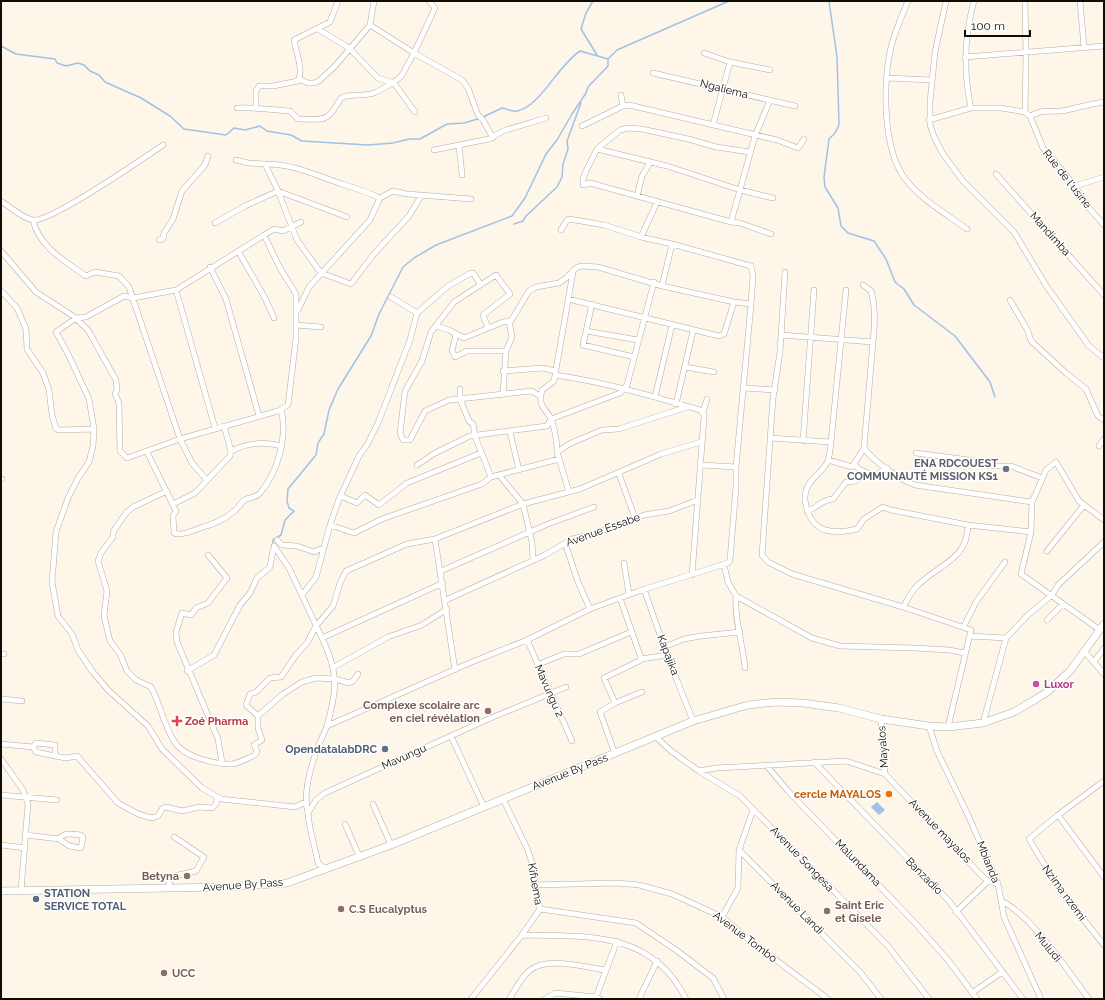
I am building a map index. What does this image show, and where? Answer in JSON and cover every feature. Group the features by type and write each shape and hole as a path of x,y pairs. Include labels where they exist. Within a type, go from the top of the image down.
{"highway":[{"name":"Avenue By Pass","path":"1,891 169,888 287,883 360,858 693,721 748,705 776,702 803,702 839,708 881,719 948,728 983,723 1014,712 1046,693 1070,671 1104,624"}],"street":[{"path":"299,79 300,70 294,40 330,22 338,1"},
{"path":"299,79 308,83 319,81 341,59 370,25 374,1"},
{"path":"237,108 256,107 267,110 290,111 298,119 327,118 331,116 341,98 353,94 367,95 381,90 388,84 394,83 402,76 435,8 429,1"},
{"path":"908,1 891,48 887,78 887,123 891,150 905,179 917,191 967,229"},
{"path":"946,1 935,52 932,80 929,120 934,139 943,154 981,201 1014,232 1046,287 1089,346 1104,358"},
{"path":"971,108 966,81 965,57 967,30 974,1"},
{"path":"1024,1 1026,53 1025,112"},
{"path":"1080,1 1084,47"},
{"path":"370,25 414,53 462,80 468,88 478,115 483,120 493,138"},
{"path":"318,29 349,48 378,78 394,83 415,112"},
{"path":"965,57 1104,46"},
{"path":"704,53 730,62 770,70"},
{"path":"713,125 724,89 730,62"},
{"name":"Ngaliema","path":"653,73 795,106"},
{"path":"887,78 932,80"},
{"path":"256,107 257,88 285,84 298,81 299,79"},
{"path":"621,95 623,106"},
{"path":"730,222 755,136 770,100"},
{"path":"1030,116 1043,110 1066,111 1080,106 1104,102"},
{"path":"582,126 623,106 629,105 777,140 798,148 804,139"},
{"name":"Rue de l'usine","path":"929,120 971,108 1001,108 1025,112 1030,116 1043,148 1075,186 1089,208 1104,225"},
{"path":"434,150 493,138 503,131 546,118"},
{"path":"750,152 716,147 642,129 628,128 620,130 597,149 586,171 583,179 583,185 590,183 730,222 740,223 771,234"},
{"path":"1,201 33,220 40,220 64,208 163,145"},
{"path":"459,145 462,175"},
{"path":"597,149 687,172 740,190 773,198"},
{"path":"159,240 165,237 164,233 173,220 182,191 194,175 202,170 208,156"},
{"path":"236,160 248,163 288,165 302,168 358,188 380,198"},
{"path":"637,196 642,176 650,163"},
{"path":"265,164 278,191 297,240 321,272 345,283 351,284 353,282 372,255 413,210 421,196"},
{"name":"Mandimba","path":"996,174 1104,295"},
{"path":"1075,186 1104,177"},
{"path":"216,223 245,206 278,191 347,217"},
{"path":"297,313 309,287 321,272 370,220 380,198 392,191 421,196 472,199"},
{"path":"641,237 657,202"},
{"path":"327,726 527,640 590,609 644,589 724,565 730,560 736,487 736,466 753,276 751,266 641,237 604,225 569,219 561,230"},
{"path":"33,220 36,231 42,241 65,261 86,276 95,272 119,276 129,287 180,439 192,463 206,480"},
{"path":"301,222 283,231 274,229 210,267 176,290 133,298 124,296 86,317 76,318 56,332 89,399 94,429 93,446 89,462 78,478 68,498 56,532 52,582 55,610 72,634 78,650 92,671 108,690 148,726 162,749 202,788 217,798 295,807 306,802"},
{"path":"1,251 36,292 76,318 88,330 116,380 117,390 115,394 119,403 120,451 127,458 215,428 282,410 288,405 297,301 294,288 280,268 264,235"},
{"path":"662,286 672,244"},
{"path":"238,251 265,298 274,318"},
{"path":"436,326 445,328 464,338 509,321 517,313 529,291 536,287 559,283 578,266 594,266 654,282 662,286 734,302 751,304"},
{"path":"210,267 226,299 259,416"},
{"path":"569,492 557,452 551,419 543,408 541,397 542,390 551,384 555,373 559,355 559,342 565,325 573,271"},
{"path":"785,272 781,335 770,438 768,499 762,555 764,559 792,574 964,626 971,630 948,728"},
{"path":"302,595 316,577 330,525 341,496 359,456 367,445 378,422 410,340 417,313 448,286 471,273 473,273 481,285"},
{"path":"488,328 482,316 510,294 496,275 454,302 429,336 422,361 405,391 400,433 403,440 410,440 425,411 449,400 532,391 541,397"},
{"path":"417,465 463,439 474,436 547,426 551,419 614,397 625,389 654,282"},
{"path":"855,465 864,448 875,318 872,295 868,288 863,285"},
{"path":"176,290 215,428"},
{"path":"803,441 814,290"},
{"path":"846,290 828,460 806,490 804,500 807,511 815,526 833,532 857,529 864,519 883,507 891,510 968,525 1031,532"},
{"path":"1,291 17,308 24,324 28,349 43,373 49,390 52,415 56,429 94,429"},
{"path":"391,297 417,313"},
{"path":"568,298 672,325 722,336 724,334 734,302"},
{"path":"1010,300 1028,331 1031,341 1086,389 1098,416 1104,420"},
{"path":"592,304 583,345 634,357"},
{"path":"503,393 503,371 506,351 512,337 509,321"},
{"path":"296,325 321,328"},
{"path":"655,398 672,325"},
{"path":"586,330 638,340"},
{"path":"676,404 693,330"},
{"path":"456,334 452,351 455,357 467,351 506,351"},
{"path":"781,335 873,342"},
{"path":"685,367 714,372"},
{"path":"503,371 543,368 555,373 590,380 688,406 703,412"},
{"path":"744,388 774,390"},
{"path":"460,389 460,399 469,421 473,424 474,436 491,477"},
{"path":"692,575 701,465 703,412 707,399"},
{"path":"557,452 571,443 602,430 619,429 688,406"},
{"path":"147,452 176,512 173,516 175,534 206,526 233,513 244,500 253,498 260,493 273,472 282,446 284,424 282,410"},
{"path":"224,426 231,451"},
{"path":"510,432 519,470"},
{"path":"770,438 831,442"},
{"path":"1099,446 1104,439"},
{"path":"173,504 195,492 226,461 231,451 244,445 261,442 282,446"},
{"path":"167,491 129,510 113,532 113,537 98,561 108,596 104,612 104,622 110,641 120,654 126,671 136,680 151,687 177,745 189,755 194,755 199,759 237,763 256,753 254,745 259,743 263,737 258,728 258,716 246,705 250,694 256,692 270,678 281,677 306,643 316,626 333,606 340,583 346,571 407,544 435,539 523,504 569,492 619,474 661,454 701,442"},
{"path":"864,448 887,468 905,481 915,485 1032,502"},
{"path":"341,496 356,503 365,495 379,505 407,483 481,453"},
{"path":"916,453 969,460 996,466 1011,466 1042,478"},
{"path":"330,525 354,533 382,519 482,484 491,477 500,476 559,459"},
{"path":"828,460 849,466 855,465 874,476 887,468"},
{"path":"1100,630 1021,574 1031,532 1032,502 1047,468 1056,462 1074,495 1084,505 1104,520"},
{"path":"701,465 736,466"},
{"path":"807,511 814,508 823,500 833,499 846,482 856,481 865,472"},
{"path":"619,474 635,518"},
{"path":"500,476 523,504 530,532 533,560"},
{"name":"Avenue Essabe","path":"446,600 545,555 564,543 635,518 669,511 698,500"},
{"path":"1046,551 1084,505"},
{"path":"441,571 530,532 594,507"},
{"path":"903,607 920,582 954,557 963,548 968,536 968,525"},
{"path":"435,539 446,600 455,670"},
{"path":"277,540 282,545 297,546 314,552 320,549 324,550"},
{"path":"983,723 1006,638 1028,615 1052,595 1058,585 1104,542"},
{"path":"564,543 578,582 590,609"},
{"path":"188,671 214,655 240,605 257,578 270,566 273,548 289,568 334,667 334,701 308,783 306,802 318,863 326,870"},
{"path":"208,555 227,578 208,603 196,608 191,615 182,613 179,618 176,632 177,642 188,671 218,739 222,762"},
{"path":"624,562 629,594"},
{"path":"964,626 976,602 1005,562"},
{"path":"724,565 728,582 736,596 736,609 745,668"},
{"path":"322,638 443,584"},
{"name":"Kapajika","path":"644,589 667,656 681,687 693,721"},
{"path":"736,596 764,610 805,635 834,645 949,650 965,654"},
{"path":"620,598 641,660"},
{"path":"1047,620 1063,604"},
{"path":"334,667 388,637 422,625 447,609"},
{"path":"537,665 564,654 579,654 631,632"},
{"path":"664,647 695,637 740,632"},
{"path":"970,636 1006,638"},
{"name":"Mavungu 2","path":"527,640 572,742"},
{"path":"1094,662 1104,648"},
{"path":"1084,651 1104,674"},
{"path":"615,702 604,681 605,676 641,660 667,656"},
{"path":"258,716 283,694 302,682 316,678 335,679 349,683 353,681 358,674"},
{"name":"Mavungu","path":"308,813 316,800 324,793 451,736 566,687"},
{"path":"615,754 600,712 615,702 642,692"},
{"path":"1,699 22,701"},
{"name":"Mayalos","path":"881,719 885,774"},
{"name":"Mbianda","path":"929,726 937,751 968,815 998,884 1004,917 1041,999"},
{"path":"451,736 484,807"},
{"name":"Avenue Songesa","path":"655,736 671,751 699,771 731,789 753,810 888,946 929,999"},
{"path":"1,744 33,747 39,743 53,743 56,748 55,756"},
{"path":"33,747 36,752 55,756 66,758 77,756 118,803 138,814 152,818 158,816 162,809 166,807 182,811 198,807 212,808 216,804 217,798"},
{"path":"1,759 17,780 26,797 28,811 21,890"},
{"path":"699,771 766,765 846,761 885,774"},
{"name":"Banzadio","path":"814,762 949,901 1023,999"},
{"name":"Malundama","path":"766,765 788,791 916,924 948,960 977,999"},
{"name":"Avenue mayalos","path":"885,774 988,881 998,884"},
{"path":"1104,781 1058,815 1102,870 1104,877"},
{"path":"1,795 57,800"},
{"name":"Kifuema","path":"471,999 522,935 540,909 535,885 534,868 527,848 503,799"},
{"path":"373,804 391,845"},
{"path":"722,917 738,888 739,850 753,810"},
{"name":"Nzima nzemi","path":"1058,815 1029,838 1029,841 1059,889 1104,945"},
{"path":"345,824 360,858"},
{"path":"26,835 59,839 69,846 81,848 83,845 83,837 81,835 69,834 59,839"},
{"path":"169,888 170,877 196,871 204,857 174,837"},
{"path":"1,845 25,848"},
{"name":"Avenue Landi","path":"739,850 860,972 881,999"},
{"path":"956,912 988,881"},
{"name":"Avenue Tombo","path":"535,885 578,885 600,882 639,885 672,894 722,917 825,998"},
{"name":"Muludi","path":"1002,901 1017,911 1042,938 1089,999"},
{"path":"540,909 636,923 676,950 713,978 724,999"},
{"path":"522,935 571,936 617,941 657,961 672,974 686,999"},
{"path":"545,999 554,992 598,998 605,970 617,941"},
{"path":"639,999 657,961"},
{"path":"509,999 528,971 541,965 564,964 605,970"},
{"path":"972,993 1002,972"}],"water":[{"path":"877,802 885,810 879,815 871,807"}],"waterway":[{"path":"593,1 586,13 581,29 597,55"},
{"path":"608,59 617,50 729,1"},
{"path":"829,1 837,57 839,125 835,133 829,139 824,177 825,187 838,208 841,226 848,233 874,241 886,259 895,282 904,289 914,305 955,336 990,382 995,397"},
{"path":"1,46 16,54 55,59 57,63 66,66 78,63 84,65 90,71 99,75 105,82 141,98 170,116 184,129 226,135 234,128 245,130 260,126 267,131 291,135 302,141 368,145 393,143 409,139 420,139 447,124 464,123 481,118 502,108 517,111 525,108 533,102 572,57 580,51 608,59"},
{"path":"273,545 273,540 281,535 285,520 294,511 289,508 287,501 288,489 316,455 318,443 324,434 329,410 338,389 371,336 379,314 403,267 414,258 436,245 512,216 525,198 546,154 557,140 586,93 588,87 608,66 608,59"},
{"path":"514,224 523,221 526,216 557,187 562,177 563,164 568,149 567,141 581,103"}],"place":[{"name":"ENA RDCOUEST COMMUNAUTÉ MISSION KS1","path":"1006,469"},
{"name":"Luxor","path":"1036,684"},
{"name":"Complexe scolaire arc en ciel révélation","path":"488,711"},
{"name":"Zoé Pharma","path":"177,721"},
{"name":"OpendatalabDRC","path":"385,749"},
{"name":"cercle MAYALOS","path":"889,794"},
{"name":"Betyna","path":"187,876"},
{"name":"STATION SERVICE TOTAL","path":"36,899"},
{"name":"C.S Eucalyptus","path":"341,909"},
{"name":"Saint Eric et Gisele","path":"827,911"},
{"name":"UCC","path":"164,973"}]}
